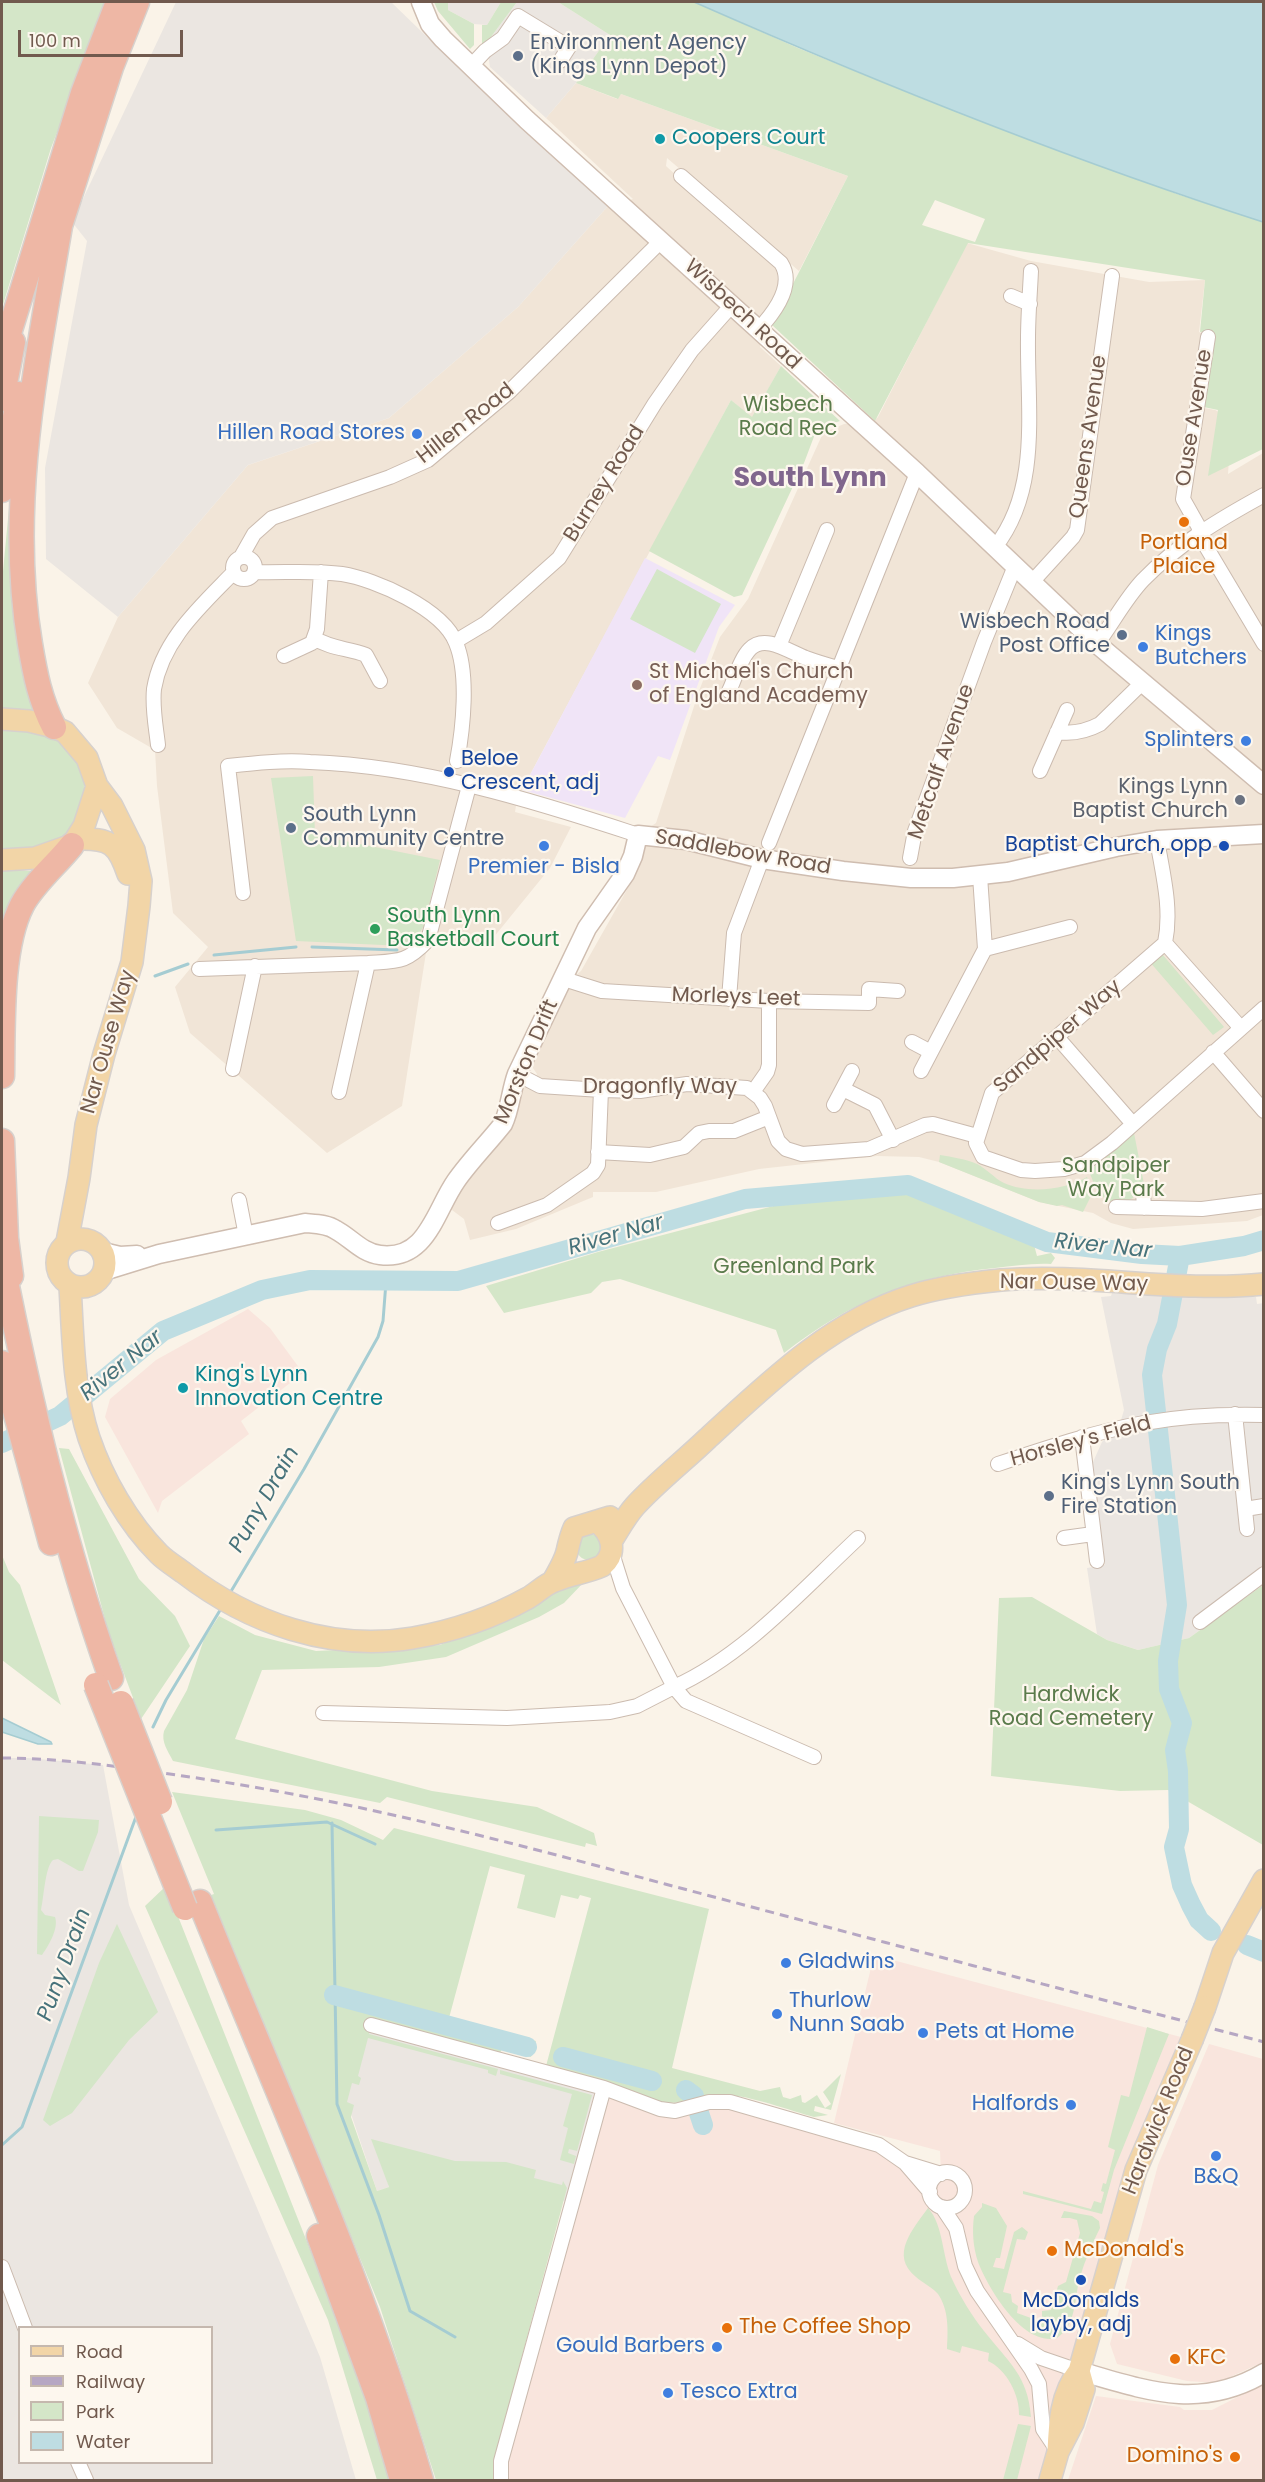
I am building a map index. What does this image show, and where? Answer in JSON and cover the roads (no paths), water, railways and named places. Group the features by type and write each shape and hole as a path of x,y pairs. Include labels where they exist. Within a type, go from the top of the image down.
{"highway":[{"path":"2,490 53,217 83,93 118,2"},
{"path":"2,356 53,217 137,2"},
{"path":"2,399 15,334 53,217"},
{"path":"53,217 23,493 21,539 26,623 34,671 39,694 54,726"},
{"path":"2,1076 4,993 10,931 22,904 75,842"},
{"path":"2,1141 8,1386 85,1607 104,1682 344,2298 378,2398 402,2481"},
{"path":"2,1261 8,1358 42,1484"},
{"path":"192,1905 350,2269 383,2359 421,2481"}],"main road":[{"path":"10,719 54,726"},
{"name":"Nar Ouse Way","path":"54,726 65,732 87,758 97,786 112,806 134,850 141,882 138,931 132,962 104,1054 86,1125 67,1242"},
{"path":"8,860 44,856 75,842 91,808 97,786"},
{"name":"Nar Ouse Way","path":"75,842 99,839 109,842 117,849 139,906"},
{"name":"Nar Ouse Way","path":"73,1330 97,1262 82,1221 79,1178"},
{"path":"78,1238 97,1262 81,1288 70,1286 60,1277 56,1264 59,1251 67,1242 78,1238"},
{"name":"Nar Ouse Way","path":"70,1286 75,1365 83,1414 90,1439 104,1476 139,1531 159,1555 198,1584 248,1614 285,1628 343,1640 391,1641 470,1625 528,1598 553,1581 608,1562 612,1546 635,1506 788,1366 816,1345 872,1312 911,1296 1001,1280 1050,1279 1227,1288 1263,1284"},
{"name":"Nar Ouse Way","path":"553,1581 567,1552 568,1539 574,1528 586,1523 597,1522 635,1506"},
{"path":"597,1522 606,1529 612,1546"},
{"path":"567,1552 573,1563 588,1570"},
{"name":"Hardwick Road","path":"1050,2481 1058,2452 1059,2421 1069,2384 1079,2371 1136,2170 1192,2040 1223,1953 1263,1880"}],"street":[{"name":"Wisbech Road","path":"421,2 430,24 527,120 917,473 1097,644 1263,785"},
{"path":"471,66 485,51 503,38 518,16 569,47 560,61"},
{"path":"681,176 766,249 786,270 787,283 783,293 772,315 758,330"},
{"name":"Hillen Road","path":"152,738 154,689 169,645 190,618 234,572 235,561 241,557 254,534 272,518 390,477 428,460 509,392 661,241"},
{"path":"995,547 1011,522 1027,466 1031,271"},
{"name":"Queens Avenue","path":"1032,582 1077,530 1112,276"},
{"path":"1011,296 1030,304"},
{"name":"Burney Road","path":"456,642 486,623 559,558 655,403 692,350 732,305"},
{"name":"Ouse Avenue","path":"1208,337 1183,499 1199,532 1263,644"},
{"path":"729,999 735,933 765,851 917,473"},
{"path":"1097,644 1143,580 1199,532 1261,501"},
{"path":"779,646 827,530"},
{"path":"241,557 248,557 254,562 254,572"},
{"name":"Metcalf Avenue","path":"910,858 915,831 984,642 1015,566"},
{"path":"234,572 239,577 246,578 254,572 321,572 345,575 383,585 417,603 439,621 456,642 462,678 463,720 457,761"},
{"path":"284,656 312,643 317,629 321,572"},
{"path":"314,638 328,647 351,649 366,655 380,681"},
{"path":"729,692 749,650 756,645 768,643 779,646 806,658 838,668"},
{"path":"1057,732 1067,733 1092,729 1142,683"},
{"path":"1040,771 1067,711"},
{"name":"Saddlebow Road","path":"243,893 228,766 308,761 394,770 470,786 602,822 638,835 765,851 843,871 911,878 980,876 1157,840 1263,834"},
{"path":"199,969 368,963 394,961 413,956 428,940 470,786"},
{"name":"Morston Drift","path":"97,1262 120,1256 159,1254 305,1223 329,1227 358,1246 378,1255 399,1254 416,1246 432,1227 457,1180 507,1117 510,1093 517,1074 587,928 625,874 633,856 638,835"},
{"path":"1157,840 1168,908 1165,944 1240,1028"},
{"path":"921,1071 985,949 980,876"},
{"path":"985,949 1070,927"},
{"name":"Sandpiper Way","path":"977,1136 992,1093 1165,944"},
{"path":"339,1092 368,963"},
{"path":"233,1069 255,966"},
{"name":"Morleys Leet","path":"564,979 602,992 769,1001 869,1003 869,989 898,991"},
{"path":"753,1092 767,1072 769,1065 769,1001"},
{"path":"977,1136 977,1148 983,1157 1022,1170 1052,1171 1085,1163 1133,1124 1263,1008"},
{"path":"1057,1037 1133,1124"},
{"path":"912,1042 931,1052"},
{"path":"1213,1052 1263,1111"},
{"path":"834,1105 852,1071"},
{"name":"Dragonfly Way","path":"517,1074 540,1086 601,1090 640,1091 687,1084 739,1086 760,1098 778,1142 792,1152 802,1154 869,1149 925,1125 977,1136"},
{"path":"843,1089 875,1105 893,1140"},
{"path":"498,1223 547,1205 586,1179 598,1165 601,1090"},
{"path":"598,1152 650,1155 684,1147 699,1133 734,1131 769,1117"},
{"path":"1143,1191 1144,1208"},
{"path":"239,1200 246,1236"},
{"path":"1116,1207 1226,1208 1263,1201"},
{"path":"1235,1414 1247,1529"},
{"name":"Horsley's Field","path":"998,1464 1082,1437 1148,1422 1235,1414 1263,1414"},
{"path":"1082,1437 1097,1561"},
{"path":"1245,1509 1263,1506"},
{"path":"1064,1538 1093,1534"},
{"path":"323,1713 507,1718 610,1712 637,1706 718,1664 770,1620 858,1538"},
{"path":"612,1546 623,1588 674,1688 686,1701 814,1757"},
{"path":"588,1570 623,1588"},
{"path":"1200,1622 1263,1574"},
{"path":"371,2025 604,2088 660,2109 675,2111 709,2102 740,2104 879,2145 905,2163 930,2192 934,2201 942,2207 956,2228 969,2275 990,2312 1035,2377 1041,2392 1043,2429 1058,2452"},
{"path":"501,2481 501,2461 604,2088"},
{"path":"905,2163 941,2174 953,2173 963,2181 965,2192 956,2228"},
{"path":"930,2192 932,2181 941,2174"},
{"path":"942,2207 952,2207 961,2202"},
{"path":"2,2267 24,2326"},
{"path":"990,2312 1010,2337 1027,2352 1079,2371 1125,2384 1173,2394 1197,2395 1228,2389 1263,2373"},
{"path":"78,2464 86,2481"}],"water":[{"path":"694,2 1263,2 1263,222 1119,173 976,120"},
{"path":"2,1718 52,1744 38,1744 2,1732"}],"waterway":[{"path":"214,955 296,947"},
{"path":"312,947 397,950"},
{"path":"155,976 188,964"},
{"name":"River Nar","path":"2,1443 60,1416 163,1331 262,1290 310,1280 458,1281 745,1199 908,1185 1047,1242 1142,1254 1180,1256 1244,1246 1264,1240"},
{"path":"1180,1256 1167,1324 1157,1349 1152,1375 1177,1605 1168,1661 1169,1689 1182,1723 1175,1750 1178,1771 1179,1829 1174,1847 1182,1885 1199,1920 1211,1931"},
{"name":"Puny Drain","path":"230,1593 304,1469 378,1337 383,1321 386,1282"},
{"name":"Puny Drain","path":"153,1727 166,1700 222,1607"},
{"name":"Puny Drain","path":"2,2145 22,2127 137,1814"},
{"path":"216,1830 327,1822 375,1844"},
{"path":"332,1823 337,2104 379,2215 410,2311 455,2337"},
{"path":"1247,1945 1264,1952"},
{"path":"334,1995 527,2047"},
{"path":"563,2057 652,2081"},
{"path":"686,2090 694,2096"},
{"path":"699,2113 703,2125"}],"railway":[{"path":"2,1758 70,1761 138,1769 244,1785 426,1822 1264,2042"}],"place":[{"name":"Environment Agency (Kings Lynn Depot)","path":"518,56"},
{"name":"Coopers Court","path":"660,139"},
{"name":"Hillen Road Stores","path":"417,434"},
{"name":"Portland Plaice","path":"1184,522"},
{"name":"Wisbech Road Post Office","path":"1122,635"},
{"name":"Kings Butchers","path":"1143,647"},
{"name":"St Michael's Church of England Academy","path":"637,685"},
{"name":"Splinters","path":"1246,741"},
{"name":"Beloe Crescent, adj","path":"449,772"},
{"name":"Kings Lynn Baptist Church","path":"1240,800"},
{"name":"South Lynn Community Centre","path":"291,828"},
{"name":"Premier - Bisla","path":"544,846"},
{"name":"Baptist Church, opp","path":"1224,846"},
{"name":"South Lynn Basketball Court","path":"375,929"},
{"name":"King's Lynn Innovation Centre","path":"183,1388"},
{"name":"King's Lynn South Fire Station","path":"1049,1496"},
{"name":"Gladwins","path":"786,1963"},
{"name":"Thurlow Nunn Saab","path":"777,2014"},
{"name":"Pets at Home","path":"923,2033"},
{"name":"Halfords","path":"1071,2105"},
{"name":"B&Q","path":"1216,2156"},
{"name":"McDonald's","path":"1052,2251"},
{"name":"McDonalds layby, adj","path":"1081,2280"},
{"name":"The Coffee Shop","path":"727,2328"},
{"name":"Gould Barbers","path":"717,2347"},
{"name":"KFC","path":"1175,2359"},
{"name":"Tesco Extra","path":"668,2393"},
{"name":"Domino's","path":"1235,2457"}],"district":[{"name":"South Lynn","path":"810,479"}],"park label":[{"name":"Wisbech Road Rec","path":"788,418"},
{"name":"Sandpiper Way Park","path":"1116,1179"},
{"name":"Greenland Park","path":"794,1268"},
{"name":"Hardwick Road Cemetery","path":"1071,1708"}]}
